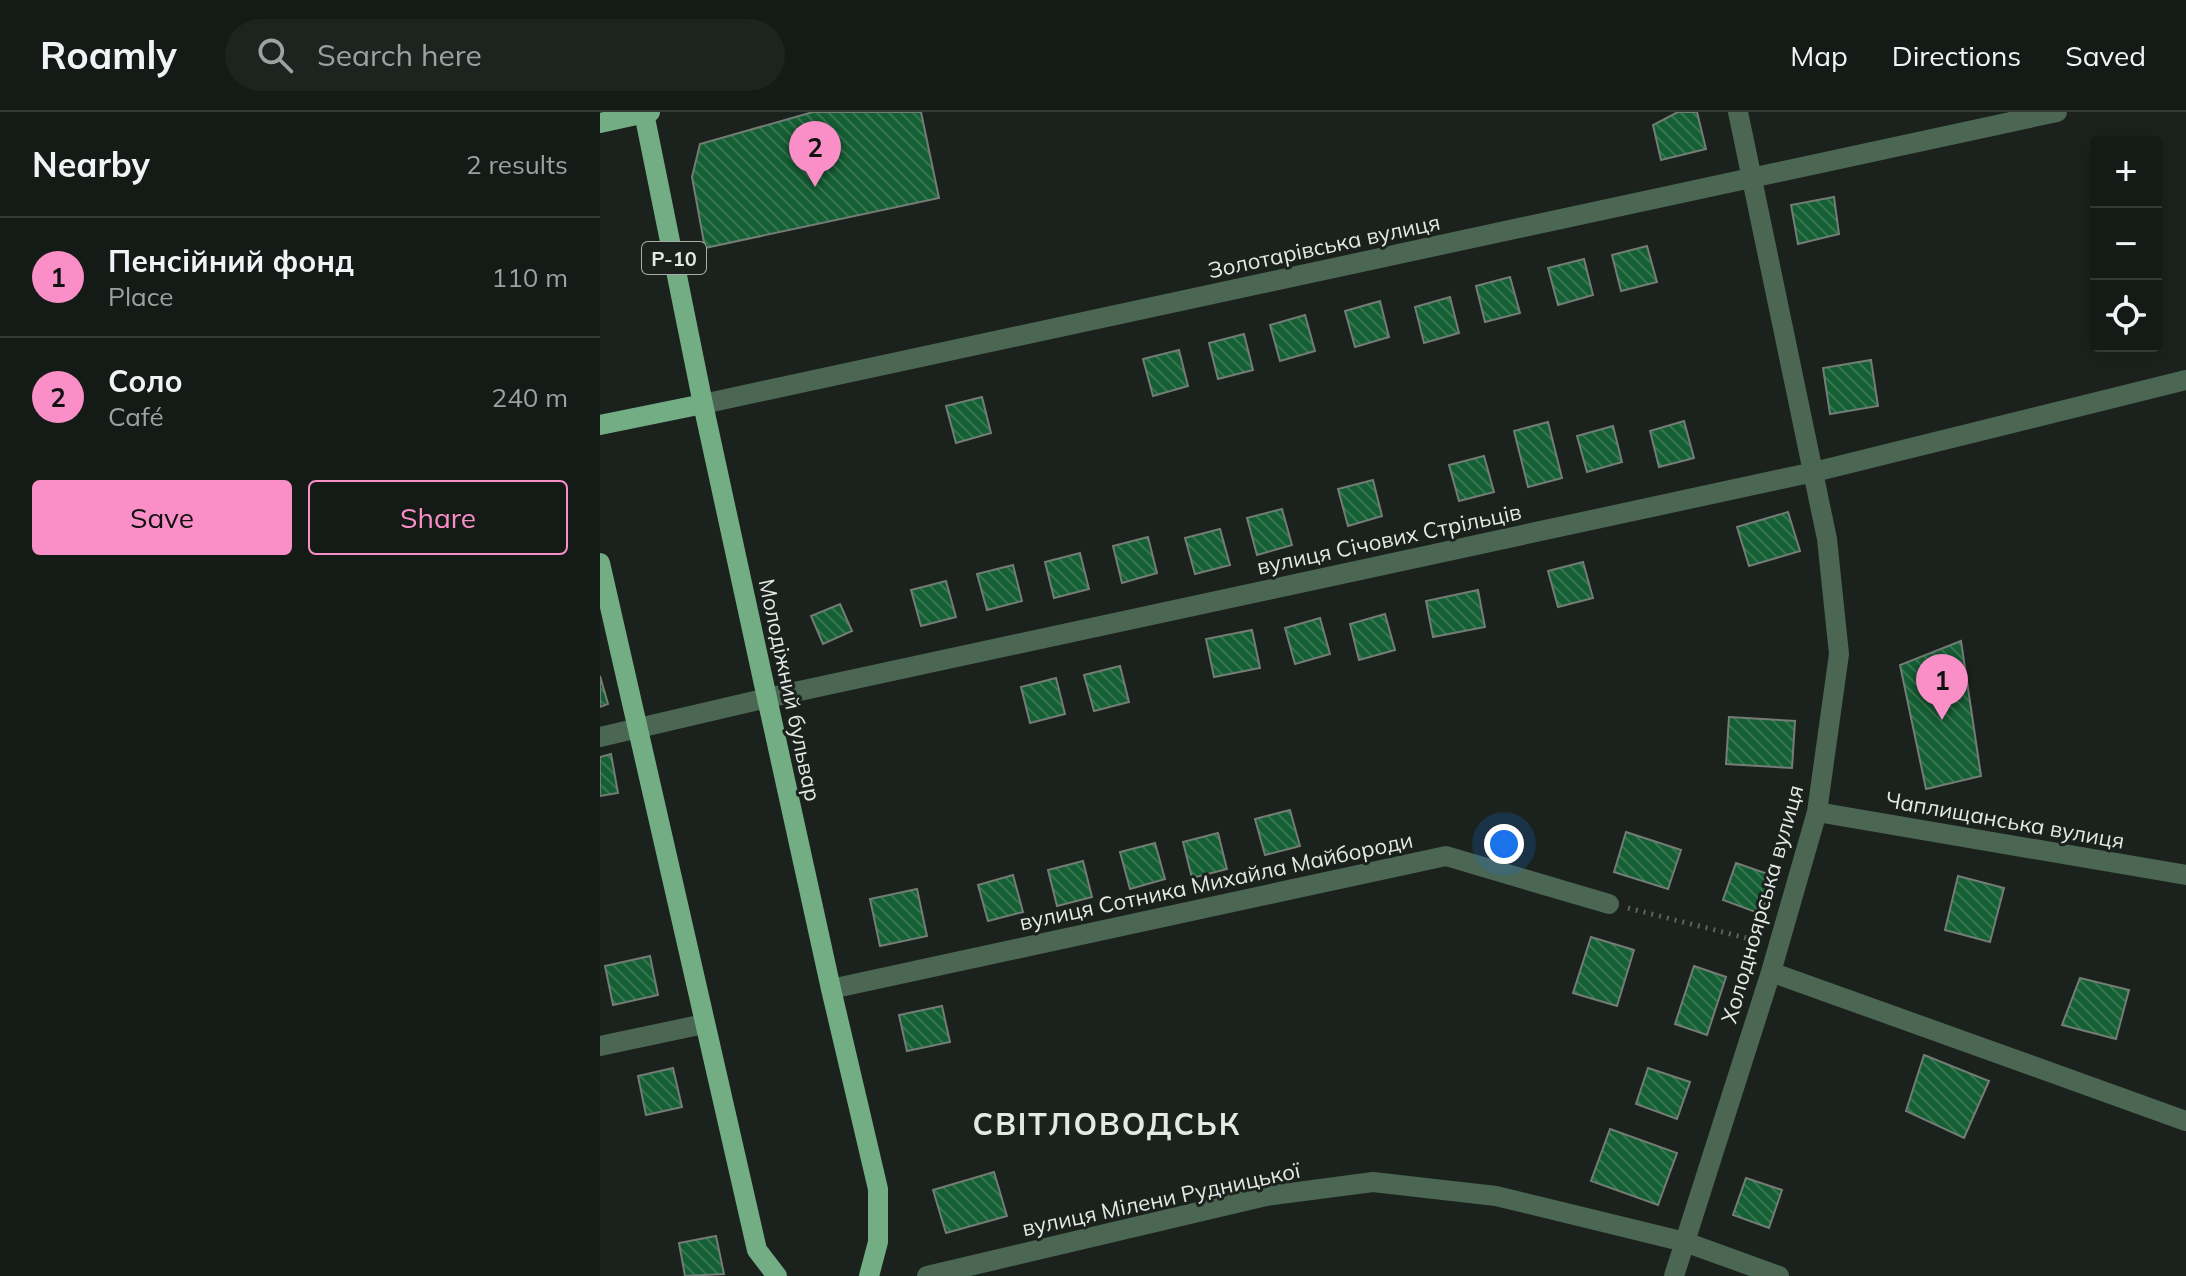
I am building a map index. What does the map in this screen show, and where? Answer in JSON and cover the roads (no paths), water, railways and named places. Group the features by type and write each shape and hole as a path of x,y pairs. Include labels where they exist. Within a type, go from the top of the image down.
{"main road":[{"name":"Р-10","path":"600,123 647,112"},
{"name":"Молодіжний бульвар","path":"647,112 703,404 878,1189 878,1242 869,1276"},
{"name":"Золотарівська вулиця","path":"600,425 703,404"},
{"path":"600,563 757,1250 777,1276"}],"street":[{"name":"Холодноярська вулиця","path":"1674,1276 1771,972 1817,812 1839,654 1827,539 1738,112"},
{"name":"Золотарівська вулиця","path":"703,404 2057,112"},
{"name":"вулиця Січових Стрільців","path":"600,737 767,698 1814,472 2186,380"},
{"name":"Чаплищанська вулиця","path":"1817,812 2186,875"},
{"name":"вулиця Сотника Михайла Майбороди","path":"831,989 1446,856 1609,904"},
{"path":"1771,972 2186,1121"},
{"path":"600,1046 704,1024"},
{"name":"вулиця Мілени Рудницької","path":"927,1276 1266,1196 1373,1182 1496,1196 1685,1242 1779,1276"}],"place":[{"name":"Соло","path":"815,187"},
{"name":"Пенсійний фонд","path":"1942,720"}],"district":[{"name":"СВІТЛОВОДСЬК","path":"1107,1124"}]}
